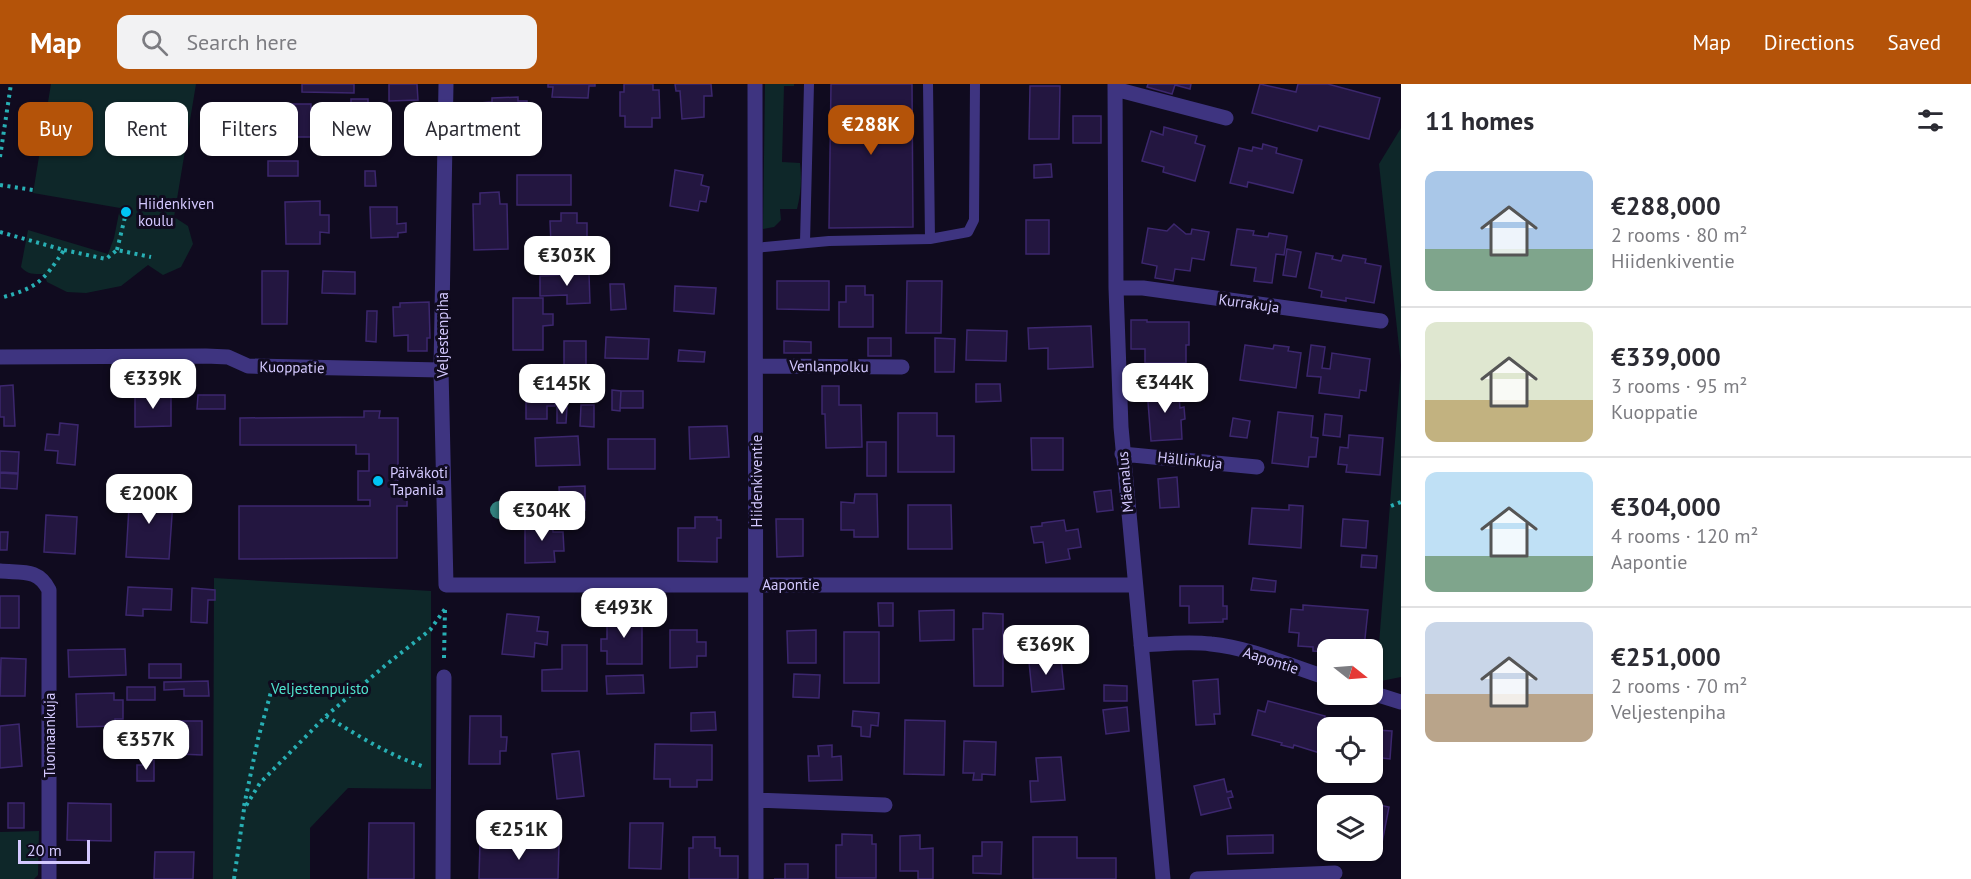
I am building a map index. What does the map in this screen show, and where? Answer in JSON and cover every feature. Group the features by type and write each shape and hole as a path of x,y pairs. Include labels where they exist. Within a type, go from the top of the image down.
{"street":[{"name":"Veljestenpiha","path":"446,84 441,370 446,585"},
{"name":"Hiidenkiventie","path":"755,84 756,879"},
{"path":"1115,86 1227,118"},
{"name":"Mäenalus","path":"1115,86 1116,288 1122,453 1163,879"},
{"name":"Kurrakuja","path":"1116,288 1143,288 1382,321"},
{"name":"Kuoppatie","path":"0,357 206,356 228,357 248,366 441,370"},
{"name":"Venlanpolku","path":"756,366 902,367"},
{"name":"Hällinkuja","path":"1122,453 1257,467"},
{"name":"Tuomaankuja","path":"0,571 35,574 44,580 49,590 49,879"},
{"name":"Aapontie","path":"446,585 1135,585"},
{"name":"Aapontie","path":"1141,645 1214,644 1317,674"},
{"path":"443,879 444,677"},
{"path":"1383,696 1401,702"},
{"path":"757,800 885,805"},
{"path":"1197,879 1335,873"}],"lane":[{"path":"805,243 809,84"},
{"path":"928,84 930,239"},
{"path":"755,248 805,243 930,239 968,232 974,220 975,84"}],"path":[{"path":"0,157 11,84"},
{"path":"0,185 33,190"},
{"path":"0,232 106,259 117,250 127,209"},
{"path":"0,298 26,291 47,275 64,250"},
{"path":"117,250 152,257"},
{"path":"1391,506 1401,502"},
{"path":"244,809 260,783 326,716 430,630 445,609"},
{"path":"444,627 444,677"},
{"path":"235,878 244,809 258,739 274,681"},
{"path":"326,716 409,762 436,770 444,785"}],"green space":[{"path":"51,84 196,84 188,132 188,102 105,102 105,156 184,156 174,217 188,226 193,244 181,267 163,275 148,265 121,286 86,293 67,292 47,282 44,274 29,273 21,267 28,230 108,254 120,208 33,193 39,156 93,156 93,102 48,102"},
{"path":"765,84 794,84 794,86 784,86 782,162 800,163 801,180 797,209 780,209 781,220 774,227 763,229"},
{"path":"1401,128 1401,365 1379,164"},
{"path":"1401,365 1401,677 1383,681 1383,639 1379,639"},
{"name":"Veljestenpuisto","path":"214,578 431,591 431,789 348,788 310,828 310,879 213,879"},
{"path":"39,831 38,875 34,879 0,879 0,832"}],"building":[{"path":"302,84 354,84 354,93 302,92"},
{"path":"389,84 417,84 418,100 389,101"},
{"path":"548,84 595,84 595,86 589,86 588,98 552,97 553,87 548,87"},
{"path":"624,84 653,84 653,90 659,90 660,118 652,118 652,127 625,127 625,116 620,116 620,92 624,92"},
{"path":"675,84 711,84 712,96 704,96 704,117 682,119 680,91 676,91"},
{"path":"831,84 912,84 913,227 829,228"},
{"path":"1148,84 1191,84 1190,89 1175,85 1172,94 1147,87"},
{"path":"1260,84 1296,92 1298,84 1328,84 1380,98 1369,139 1319,126 1317,131 1252,113"},
{"path":"1030,86 1060,86 1059,139 1029,139"},
{"path":"518,97 518,101 527,102 492,102 492,98"},
{"path":"351,99 368,99 368,102 351,102"},
{"path":"298,104 310,104 310,137 298,137"},
{"path":"1073,116 1101,116 1101,143 1073,143"},
{"path":"1164,127 1197,136 1195,143 1205,146 1195,181 1163,172 1164,167 1142,161 1151,131 1163,135"},
{"path":"1263,144 1277,148 1276,153 1302,160 1293,193 1248,182 1247,187 1230,183 1239,148 1252,151 1253,147 1262,149"},
{"path":"268,161 298,161 298,176 268,176"},
{"path":"1051,164 1052,177 1034,178 1034,165"},
{"path":"675,170 703,175 701,185 709,187 706,202 700,201 698,211 670,206"},
{"path":"365,171 375,171 376,186 365,186"},
{"path":"517,175 571,175 571,205 517,205"},
{"path":"499,192 500,204 507,204 508,249 474,250 473,204 480,204 480,193"},
{"path":"320,201 320,215 329,215 329,233 320,232 320,244 286,244 285,202"},
{"path":"370,207 397,207 397,224 406,223 406,232 398,233 398,237 371,238"},
{"path":"561,213 577,213 577,223 587,223 587,244 551,244 550,221 561,221"},
{"path":"1026,220 1049,220 1049,254 1026,254"},
{"path":"1174,224 1186,234 1191,234 1192,229 1209,232 1204,260 1192,258 1190,271 1175,269 1173,281 1155,278 1157,266 1142,263 1148,228 1167,231"},
{"path":"1237,229 1254,231 1253,235 1268,237 1269,233 1287,236 1284,255 1276,254 1272,283 1254,281 1256,268 1231,265"},
{"path":"1287,249 1301,252 1296,277 1283,275"},
{"path":"1316,253 1333,256 1332,259 1341,261 1343,255 1366,259 1365,263 1381,266 1374,303 1346,298 1346,301 1321,297 1322,291 1309,288"},
{"path":"262,271 288,271 287,324 262,324"},
{"path":"323,271 355,272 355,294 322,293"},
{"path":"589,274 590,303 567,304 567,295 540,296 540,276"},
{"path":"777,281 829,281 829,310 777,309"},
{"path":"907,281 942,281 941,333 906,333"},
{"path":"610,284 624,284 626,309 611,310"},
{"path":"675,286 716,288 714,314 674,311"},
{"path":"846,286 865,286 865,295 873,295 873,327 839,327 839,302 846,302"},
{"path":"513,298 543,298 543,314 553,314 553,325 543,326 543,350 513,350"},
{"path":"429,302 430,338 427,338 427,351 408,351 408,335 394,336 393,307 400,307 400,303"},
{"path":"367,311 377,311 376,342 366,341"},
{"path":"1131,320 1189,322 1186,363 1145,363 1145,349 1131,349"},
{"path":"1091,326 1093,367 1048,369 1048,348 1029,349 1028,328"},
{"path":"967,330 1007,331 1006,361 966,360"},
{"path":"606,337 649,339 648,359 605,358"},
{"path":"868,338 891,338 891,356 868,356"},
{"path":"935,338 955,339 954,372 935,372"},
{"path":"564,341 586,341 586,366 564,367"},
{"path":"784,341 811,342 811,353 784,353"},
{"path":"1245,345 1273,349 1274,345 1289,347 1288,351 1301,353 1296,388 1240,380"},
{"path":"1311,345 1325,347 1322,368 1330,369 1332,353 1370,359 1366,391 1360,390 1359,398 1319,393 1321,377 1307,376"},
{"path":"679,350 705,352 704,362 678,361"},
{"path":"586,366 597,366 597,385 573,385 573,373 586,373"},
{"path":"976,384 1000,384 1001,401 976,402"},
{"path":"13,385 15,426 4,426 4,417 0,417 0,386"},
{"path":"822,386 839,386 839,405 861,405 862,447 826,448 825,414 822,414"},
{"path":"1178,386 1180,408 1184,407 1185,419 1181,420 1182,439 1151,441 1147,389"},
{"path":"526,387 555,387 555,406 547,406 547,419 526,419"},
{"path":"612,390 621,391 620,411 612,410"},
{"path":"621,391 643,391 643,408 620,408"},
{"path":"135,394 171,394 171,426 135,427"},
{"path":"198,395 225,395 225,409 197,409"},
{"path":"581,405 594,405 594,427 580,426"},
{"path":"557,407 567,407 566,423 557,423"},
{"name":"Päiväkoti Tapanila","path":"364,411 380,411 379,418 398,418 398,491 407,491 407,506 397,506 397,558 239,559 239,506 370,506 370,500 358,500 358,471 369,471 369,454 356,454 356,445 240,445 240,418 364,417"},
{"path":"1278,412 1313,416 1311,437 1318,438 1316,457 1309,457 1308,467 1272,463"},
{"path":"898,413 937,413 937,436 954,436 954,472 898,472"},
{"path":"1325,414 1342,416 1340,437 1323,435"},
{"path":"1233,418 1250,421 1247,438 1230,436"},
{"path":"60,423 78,425 75,465 57,463 58,451 45,450 47,434 59,435"},
{"path":"727,426 729,457 690,459 689,427"},
{"path":"1349,435 1383,438 1380,475 1346,472 1347,465 1338,464 1340,447 1348,448"},
{"path":"578,436 580,465 536,466 535,438"},
{"path":"1031,438 1063,438 1063,470 1032,470"},
{"path":"608,439 655,439 655,469 608,469"},
{"path":"867,442 886,442 886,476 867,476"},
{"path":"0,451 19,452 18,473 0,472"},
{"path":"0,473 18,474 17,489 0,488"},
{"path":"1177,477 1179,507 1160,508 1158,479"},
{"path":"585,486 585,510 576,510 576,504 560,505 559,487"},
{"path":"130,490 170,492 169,501 173,501 169,559 126,557"},
{"path":"1111,490 1113,510 1097,512 1094,492"},
{"path":"855,494 877,494 878,537 854,537 854,530 841,530 841,502 854,503"},
{"path":"908,505 951,505 952,549 908,549"},
{"path":"1289,505 1303,506 1301,548 1249,544 1252,508 1289,510"},
{"path":"46,515 77,517 75,554 44,552"},
{"path":"695,517 717,517 717,520 721,520 721,538 717,538 717,562 678,561 678,528 695,528"},
{"path":"776,519 803,519 803,556 777,557"},
{"path":"1343,519 1368,521 1366,548 1341,546"},
{"path":"1064,520 1066,531 1078,529 1081,547 1068,549 1070,559 1046,563 1043,542 1034,543 1031,527"},
{"path":"552,521 553,532 563,532 564,551 554,551 555,562 525,563 525,522"},
{"path":"0,532 8,532 7,550 0,550"},
{"path":"1362,555 1377,556 1376,568 1361,567"},
{"path":"1253,578 1276,581 1275,592 1251,590"},
{"path":"1180,586 1223,586 1223,606 1227,606 1227,619 1223,619 1223,622 1189,623 1189,606 1180,606"},
{"path":"128,587 172,589 171,610 143,609 143,616 126,615"},
{"path":"192,588 215,590 215,600 208,600 207,623 191,622"},
{"path":"0,596 19,596 19,628 0,628"},
{"path":"878,603 893,603 893,626 879,626"},
{"path":"1303,605 1368,610 1365,639 1317,639 1317,651 1313,651 1313,647 1298,646 1299,633 1289,632 1291,609 1303,610"},
{"path":"954,610 954,640 920,641 919,611"},
{"path":"983,613 1003,614 1003,686 974,686 973,629 983,629"},
{"path":"507,614 539,617 537,631 548,632 547,645 535,643 534,657 502,654"},
{"path":"607,614 642,614 642,664 607,664 607,651 601,651 601,639 607,639"},
{"path":"670,630 697,630 697,642 706,642 706,656 697,656 697,667 670,668"},
{"path":"816,630 816,663 788,663 787,631"},
{"path":"844,632 879,632 879,683 844,683"},
{"path":"562,645 587,645 587,691 542,691 542,670 562,669"},
{"path":"125,649 126,675 69,677 68,650"},
{"path":"1,658 26,659 25,696 0,696"},
{"path":"1061,659 1064,689 1032,692 1029,662"},
{"path":"149,664 181,664 181,678 149,678"},
{"path":"794,674 820,675 819,698 793,697"},
{"path":"643,675 644,693 607,694 606,676"},
{"path":"1218,679 1220,714 1214,714 1215,724 1196,725 1193,681"},
{"path":"208,681 209,696 184,696 184,689 164,690 164,682"},
{"path":"1104,685 1127,686 1127,701 1104,701"},
{"path":"127,687 155,687 155,700 127,700"},
{"path":"114,693 114,700 123,700 123,719 115,719 115,726 77,727 76,694"},
{"path":"1268,701 1325,716 1317,717 1317,752 1294,745 1293,748 1281,745 1282,743 1252,735 1258,710 1265,712"},
{"path":"1127,707 1129,731 1106,734 1103,710"},
{"path":"853,711 879,713 878,726 871,725 870,737 861,736 861,727 852,726"},
{"path":"715,712 716,730 691,731 691,713"},
{"path":"470,716 501,716 501,737 507,737 506,751 500,751 500,764 469,764"},
{"path":"905,720 945,721 944,775 904,774"},
{"path":"179,721 202,721 202,755 179,754 179,747 168,747 168,729 179,729"},
{"path":"19,724 22,766 0,768 0,726"},
{"path":"1383,730 1392,731 1390,759 1383,758"},
{"path":"964,741 996,742 995,775 982,774 982,780 973,780 974,773 963,773"},
{"path":"655,744 712,745 712,780 697,780 697,787 670,787 670,779 654,779"},
{"path":"832,745 832,757 841,756 842,780 809,781 808,756 819,756 818,746"},
{"path":"579,751 584,796 557,799 552,754"},
{"path":"1061,757 1065,800 1031,802 1030,781 1038,781 1036,758"},
{"path":"143,760 154,760 154,781 137,781 137,765 144,765"},
{"path":"1224,779 1227,792 1231,791 1233,797 1228,798 1231,808 1201,815 1194,786"},
{"path":"8,803 24,803 24,828 8,828"},
{"path":"68,803 111,804 111,841 67,840"},
{"path":"1383,806 1389,807 1383,838"},
{"path":"369,823 414,823 414,879 368,879"},
{"path":"630,823 663,823 661,869 629,868"},
{"path":"842,834 872,835 872,844 876,844 876,878 836,878 836,845 842,845"},
{"path":"920,835 920,849 933,848 933,879 918,879 918,871 900,871 900,836"},
{"path":"1273,835 1273,853 1228,854 1227,836"},
{"path":"693,837 715,837 715,848 720,848 720,856 738,856 738,879 689,879 689,848 693,848"},
{"path":"1033,837 1077,837 1077,858 1116,858 1116,879 1033,879"},
{"path":"480,842 559,844 558,879 479,879"},
{"path":"982,842 1002,842 1001,874 973,873 973,856 982,856"},
{"path":"155,852 194,852 193,879 154,879"},
{"path":"785,864 808,864 808,879 785,879"}],"place":[{"name":"Hiidenkiven koulu","path":"126,212"},
{"name":"Päiväkoti Tapanila","path":"378,481"}]}
